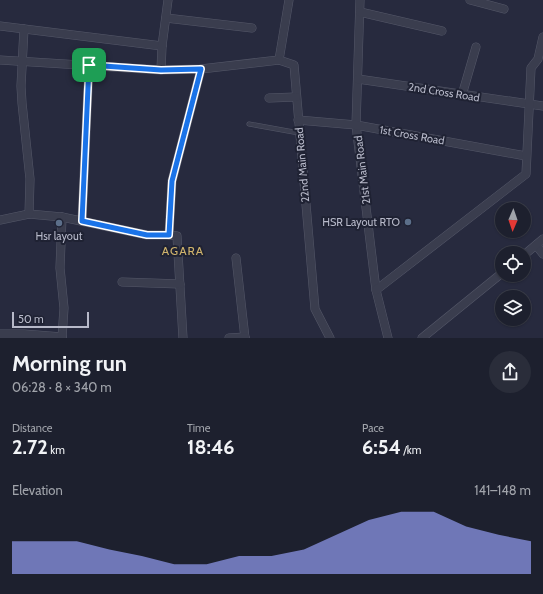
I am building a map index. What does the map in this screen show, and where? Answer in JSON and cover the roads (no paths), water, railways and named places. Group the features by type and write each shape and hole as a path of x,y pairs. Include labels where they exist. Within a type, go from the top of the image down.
{"street":[{"path":"161,70 162,46 168,0"},
{"path":"0,60 161,70 201,69 279,60 289,0"},
{"name":"21st Main Road","path":"360,0 356,125 376,290 388,338"},
{"path":"470,0 504,9"},
{"path":"360,12 442,31"},
{"path":"166,18 252,28"},
{"path":"0,26 162,46"},
{"path":"24,29 21,86 30,179 29,214"},
{"path":"376,290 526,174 531,68 538,59 543,37"},
{"path":"462,95 476,47"},
{"name":"22nd Main Road","path":"279,60 294,65 315,309 330,338"},
{"path":"82,221 89,65"},
{"path":"169,235 172,181 201,69"},
{"name":"2nd Cross Road","path":"358,79 543,106"},
{"path":"269,98 296,97"},
{"name":"1st Cross Road","path":"298,120 356,125 526,156"},
{"path":"0,220 29,214 62,217 147,235 177,236 182,338"},
{"path":"0,334 62,337 64,308 60,268 62,217"},
{"path":"531,249 543,239"},
{"path":"536,245 543,254"},
{"path":"229,338 245,337 236,258"},
{"path":"422,338 495,279"},
{"path":"122,282 180,284"}],"lane":[{"path":"249,124 299,133"}],"place":[{"name":"HSR Layout RTO","path":"408,222"},
{"name":"Hsr layout","path":"59,223"}],"district":[{"name":"AGARA","path":"183,250"}]}
